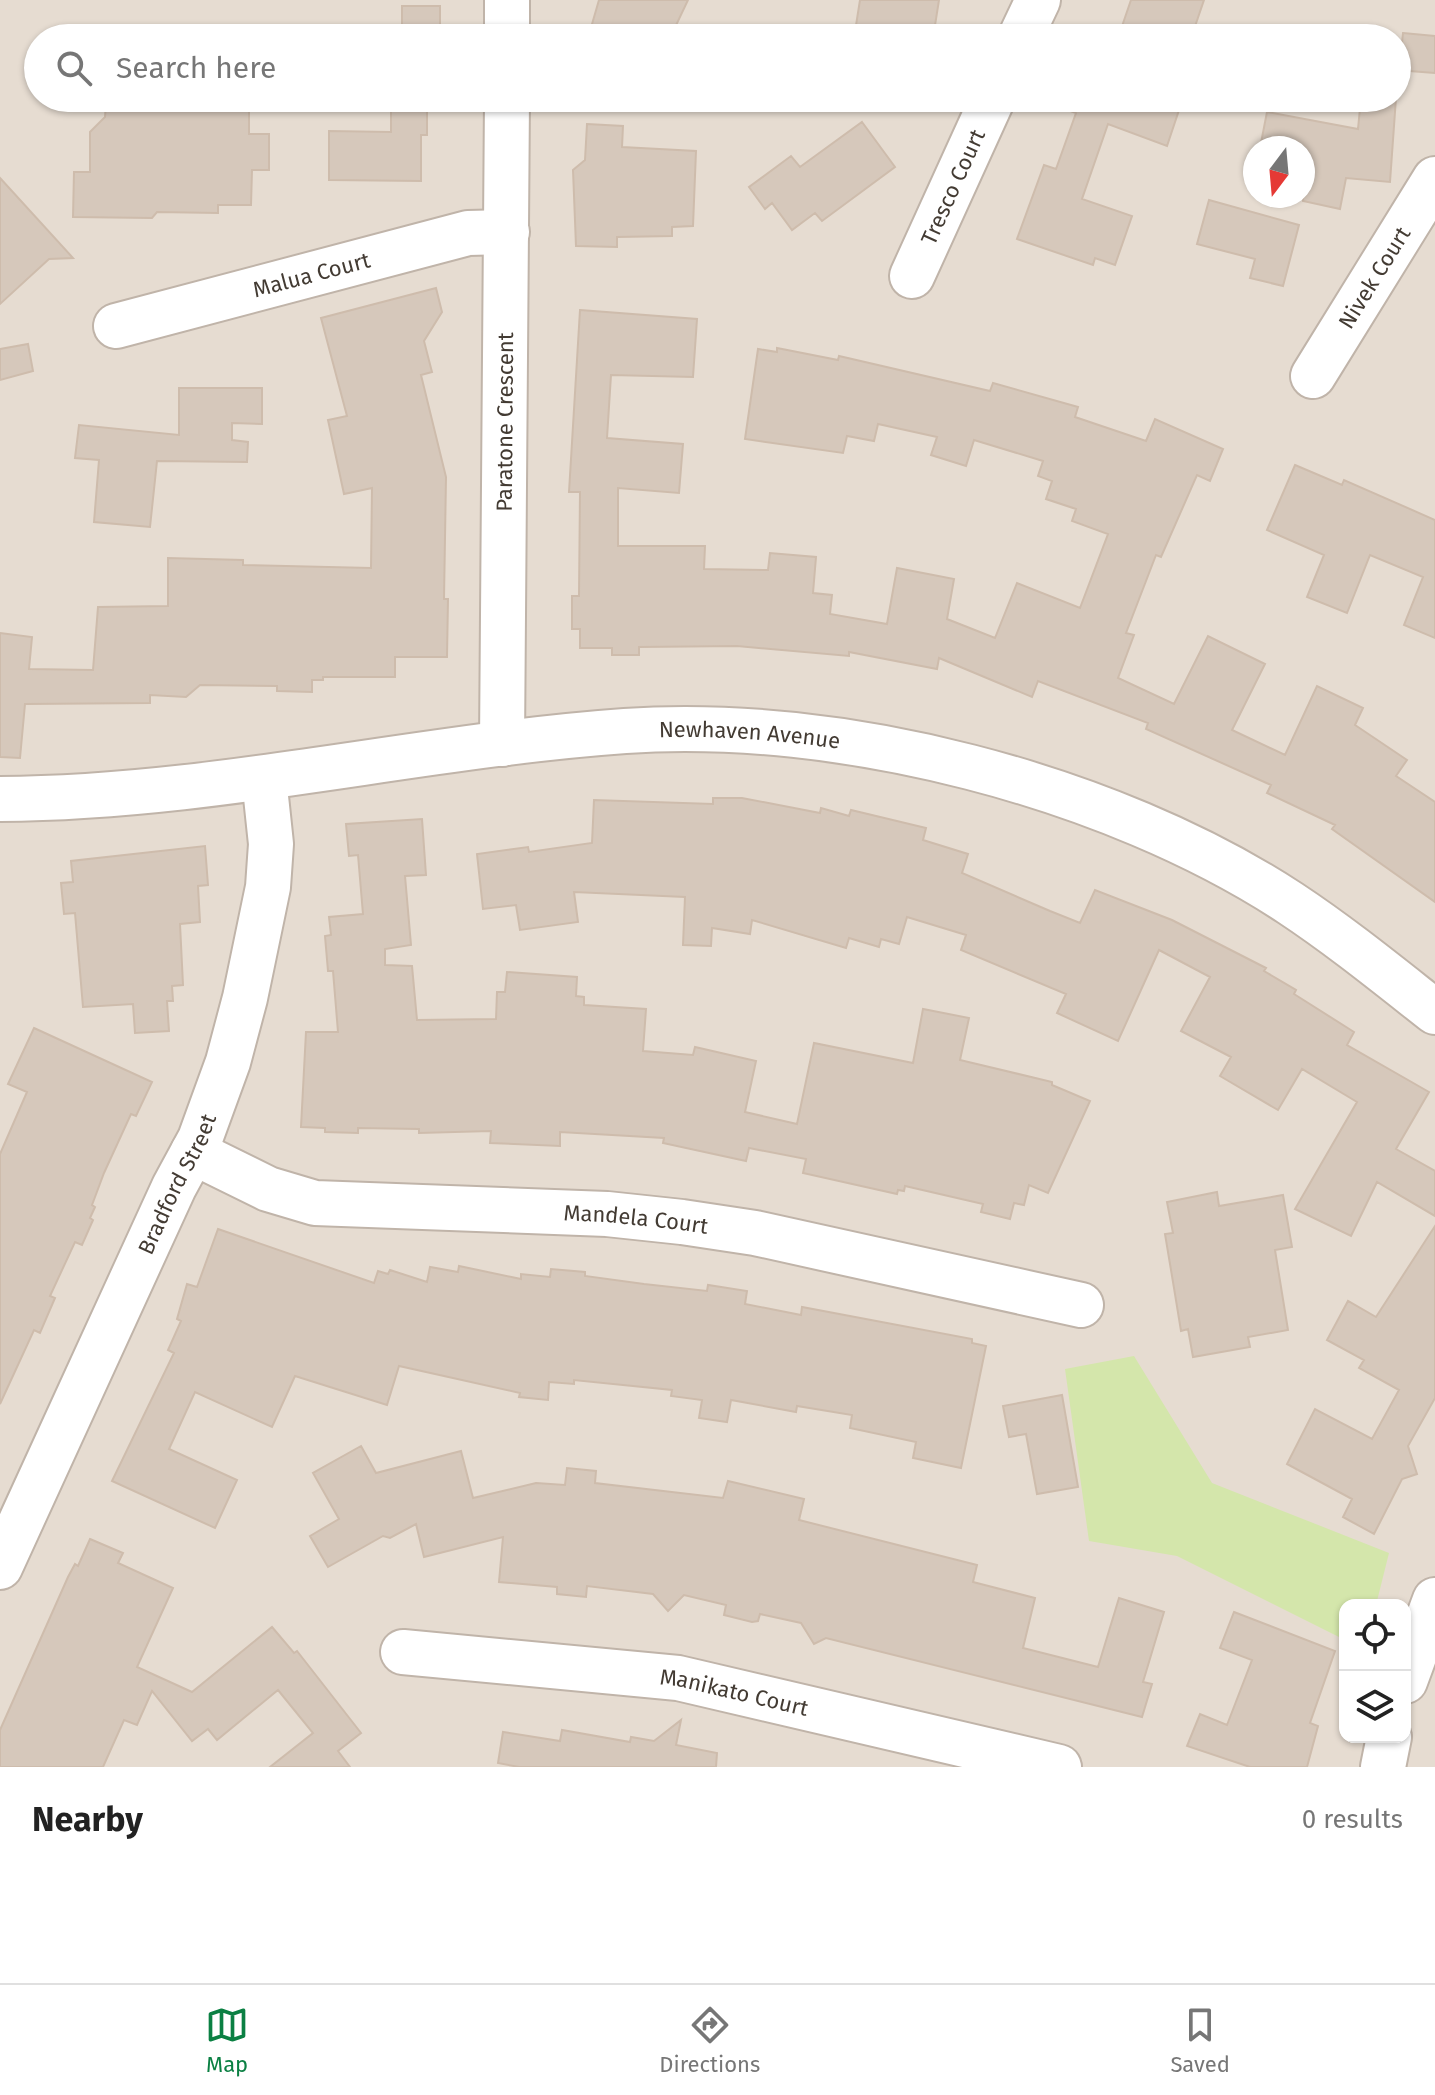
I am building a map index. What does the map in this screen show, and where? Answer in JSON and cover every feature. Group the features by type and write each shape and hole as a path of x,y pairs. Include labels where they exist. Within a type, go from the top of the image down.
{"street":[{"path":"507,0 507,24"},
{"path":"1027,24 1038,0"},
{"name":"Paratone Crescent","path":"502,744 507,112"},
{"name":"Tresco Court","path":"912,276 987,112"},
{"name":"Nivek Court","path":"1313,376 1435,179"},
{"name":"Malua Court","path":"116,326 468,233 507,232"},
{"name":"Newhaven Avenue","path":"0,799 211,786 502,744 625,731 743,730 838,739 953,764 1070,798 1183,844 1289,902 1435,1012"},
{"name":"Bradford Street","path":"0,1567 174,1187 193,1152 228,1062 268,887 271,844 264,778"},
{"name":"Mandela Court","path":"193,1152 268,1189 315,1203 607,1214 682,1222 755,1233 1081,1305"},
{"path":"1409,1671 1435,1600"},
{"name":"Manikato Court","path":"403,1652 678,1678 929,1752 1059,1767"},
{"path":"1383,1767 1388,1743"}],"shaded area":[{"path":"0,0 1435,0 1435,1767 0,1767"}],"green space":[{"path":"1134,1356 1212,1483 1389,1553 1378,1599 1339,1599 1339,1637 1177,1556 1089,1541 1065,1369"}],"building":[{"path":"599,0 688,0 677,24 592,24"},
{"path":"860,0 939,0 935,24 856,24"},
{"path":"1131,0 1204,0 1196,24 1123,24"},
{"path":"402,6 440,6 440,24 402,24"},
{"path":"1411,34 1435,36 1435,73 1411,71"},
{"path":"105,112 249,112 249,134 269,134 269,170 252,170 251,205 218,205 218,213 157,212 152,218 73,217 74,172 90,172 90,132 105,117"},
{"path":"391,112 427,112 427,135 421,135 421,181 329,180 329,131 391,132"},
{"path":"1073,112 1178,112 1167,146 1108,124 1082,199 1132,216 1115,265 1095,258 1093,265 1017,239 1044,165 1056,169 1076,113"},
{"path":"1267,112 1358,129 1360,112 1395,112 1390,182 1346,178 1340,209 1315,204 1315,136 1262,136"},
{"path":"862,122 895,167 822,221 815,213 792,230 772,203 765,209 749,187 791,156 800,167"},
{"path":"587,124 623,126 622,147 696,151 693,226 672,227 672,236 617,237 617,247 576,246 573,170 585,160"},
{"path":"0,178 73,258 49,259 0,304"},
{"path":"1209,200 1299,225 1283,286 1250,278 1255,259 1197,244"},
{"path":"436,288 442,312 424,341 432,372 421,375 446,477 444,599 448,599 447,657 395,657 395,677 323,677 323,680 312,680 312,692 277,691 277,686 200,685 186,697 150,695 150,703 25,704 20,758 0,757 0,633 32,637 29,669 93,670 98,607 168,606 168,558 243,560 243,565 371,568 372,488 344,494 328,420 347,416 321,318"},
{"path":"580,310 697,319 693,377 611,375 607,438 683,444 679,493 618,488 618,546 705,546 704,569 768,570 770,553 816,557 813,593 832,595 830,614 887,624 897,568 954,579 947,619 995,638 1017,583 1080,608 1108,534 1072,521 1076,509 1046,499 1052,481 1038,476 1043,461 974,440 966,466 931,455 937,437 878,424 874,441 847,436 843,453 745,439 758,349 777,352 777,348 838,360 839,356 990,391 993,383 1078,407 1075,417 1146,441 1155,419 1223,449 1210,481 1197,475 1161,557 1156,555 1126,633 1134,635 1118,678 1174,704 1208,636 1265,664 1232,730 1285,755 1317,686 1363,708 1355,725 1407,760 1396,776 1435,802 1435,902 1332,829 1335,825 1267,793 1271,785 1146,729 1148,723 1038,681 1032,697 939,658 937,669 849,652 849,656 737,646 639,647 639,655 612,655 612,648 580,648 580,629 572,629 572,596 579,596 580,492 569,492"},
{"path":"28,344 33,371 0,380 0,349"},
{"path":"179,388 262,388 262,424 232,423 232,440 248,442 247,462 157,461 150,527 94,522 99,460 75,458 79,425 179,435"},
{"path":"1295,465 1342,485 1344,480 1435,520 1435,638 1404,625 1423,577 1370,555 1347,613 1307,597 1324,555 1267,530"},
{"path":"713,798 742,798 820,813 821,808 849,816 851,810 926,828 923,840 968,854 962,873 1050,911 1080,923 1095,890 1172,920 1266,968 1264,971 1296,990 1294,994 1354,1032 1347,1045 1429,1092 1396,1149 1435,1171 1435,1216 1377,1182 1351,1236 1295,1209 1357,1102 1302,1069 1278,1110 1220,1076 1231,1057 1181,1031 1210,977 1159,950 1118,1041 1057,1013 1066,994 961,950 966,935 907,917 899,944 881,939 879,947 849,938 846,948 752,920 750,934 712,928 711,946 683,945 685,897 574,892 578,922 520,930 516,905 483,909 477,854 528,847 529,852 592,843 594,800 713,804"},
{"path":"422,819 426,875 405,876 411,945 385,949 385,965 412,966 417,1020 496,1019 497,992 505,992 507,972 577,977 576,996 584,997 584,1005 646,1009 643,1051 693,1055 695,1047 756,1061 745,1112 797,1124 814,1043 913,1063 923,1009 969,1018 960,1060 1052,1082 1052,1085 1090,1101 1048,1193 1029,1185 1024,1205 1014,1203 1010,1219 981,1212 983,1204 905,1186 904,1191 898,1190 897,1194 803,1173 806,1159 749,1148 746,1161 663,1143 664,1138 560,1132 560,1146 490,1143 491,1131 419,1133 419,1129 358,1128 358,1133 325,1132 325,1128 301,1127 306,1032 338,1032 333,971 328,971 325,936 331,935 329,917 363,914 358,855 349,856 346,824"},
{"path":"205,846 208,885 198,886 200,922 180,924 183,985 172,986 173,1001 167,1001 169,1031 135,1033 133,1004 83,1007 75,913 64,914 61,883 73,882 71,861"},
{"path":"34,1028 152,1082 136,1116 131,1114 104,1173 92,1205 95,1207 90,1218 93,1220 82,1245 75,1242 50,1296 55,1298 40,1333 34,1330 0,1404 0,1154 27,1092 8,1084"},
{"path":"1217,1192 1219,1206 1283,1195 1292,1247 1275,1250 1288,1330 1248,1337 1250,1347 1193,1357 1188,1329 1181,1331 1165,1234 1173,1233 1167,1202"},
{"path":"1435,1226 1435,1398 1408,1446 1417,1474 1402,1479 1374,1534 1343,1517 1352,1499 1287,1464 1315,1409 1372,1439 1399,1390 1359,1368 1364,1360 1327,1340 1348,1301 1376,1317"},
{"path":"218,1229 374,1283 378,1271 388,1274 390,1270 427,1282 430,1267 458,1272 459,1266 521,1279 521,1274 550,1277 551,1269 585,1272 585,1276 644,1284 707,1291 708,1285 747,1291 745,1304 801,1315 802,1307 972,1339 972,1343 986,1346 961,1468 913,1458 916,1442 850,1428 852,1415 797,1406 796,1412 731,1400 727,1422 699,1418 702,1400 671,1396 672,1390 574,1380 574,1384 549,1382 548,1400 519,1397 520,1393 399,1366 387,1405 295,1376 272,1427 195,1392 169,1449 237,1480 215,1528 112,1481 174,1353 168,1350 181,1321 177,1319 187,1284 197,1287"},
{"path":"1062,1395 1078,1487 1037,1494 1026,1434 1009,1437 1003,1406"},
{"path":"361,1446 376,1473 461,1451 473,1498 536,1483 565,1485 567,1468 596,1471 595,1483 723,1498 728,1481 804,1499 799,1520 977,1565 973,1582 1035,1598 1023,1648 1098,1667 1119,1598 1164,1612 1143,1682 1152,1684 1142,1717 826,1638 814,1644 801,1623 760,1614 758,1621 752,1622 724,1615 726,1605 684,1595 668,1611 653,1594 587,1586 586,1597 557,1594 557,1587 499,1582 503,1537 424,1557 416,1524 390,1538 383,1536 328,1567 310,1536 339,1519 313,1473"},
{"path":"90,1539 123,1553 118,1563 173,1588 137,1667 192,1692 272,1627 294,1653 297,1651 361,1733 338,1751 350,1767 270,1767 313,1733 278,1690 217,1740 208,1729 192,1741 152,1691 137,1725 124,1720 103,1767 0,1767 0,1730 68,1577 75,1564 78,1566"},
{"path":"1234,1612 1335,1651 1310,1723 1318,1726 1307,1767 1250,1767 1187,1746 1200,1714 1227,1725 1252,1660 1220,1648"},
{"path":"681,1720 676,1745 717,1753 716,1767 519,1767 498,1763 503,1732 560,1741 562,1730 630,1742 631,1737 654,1741"}]}
